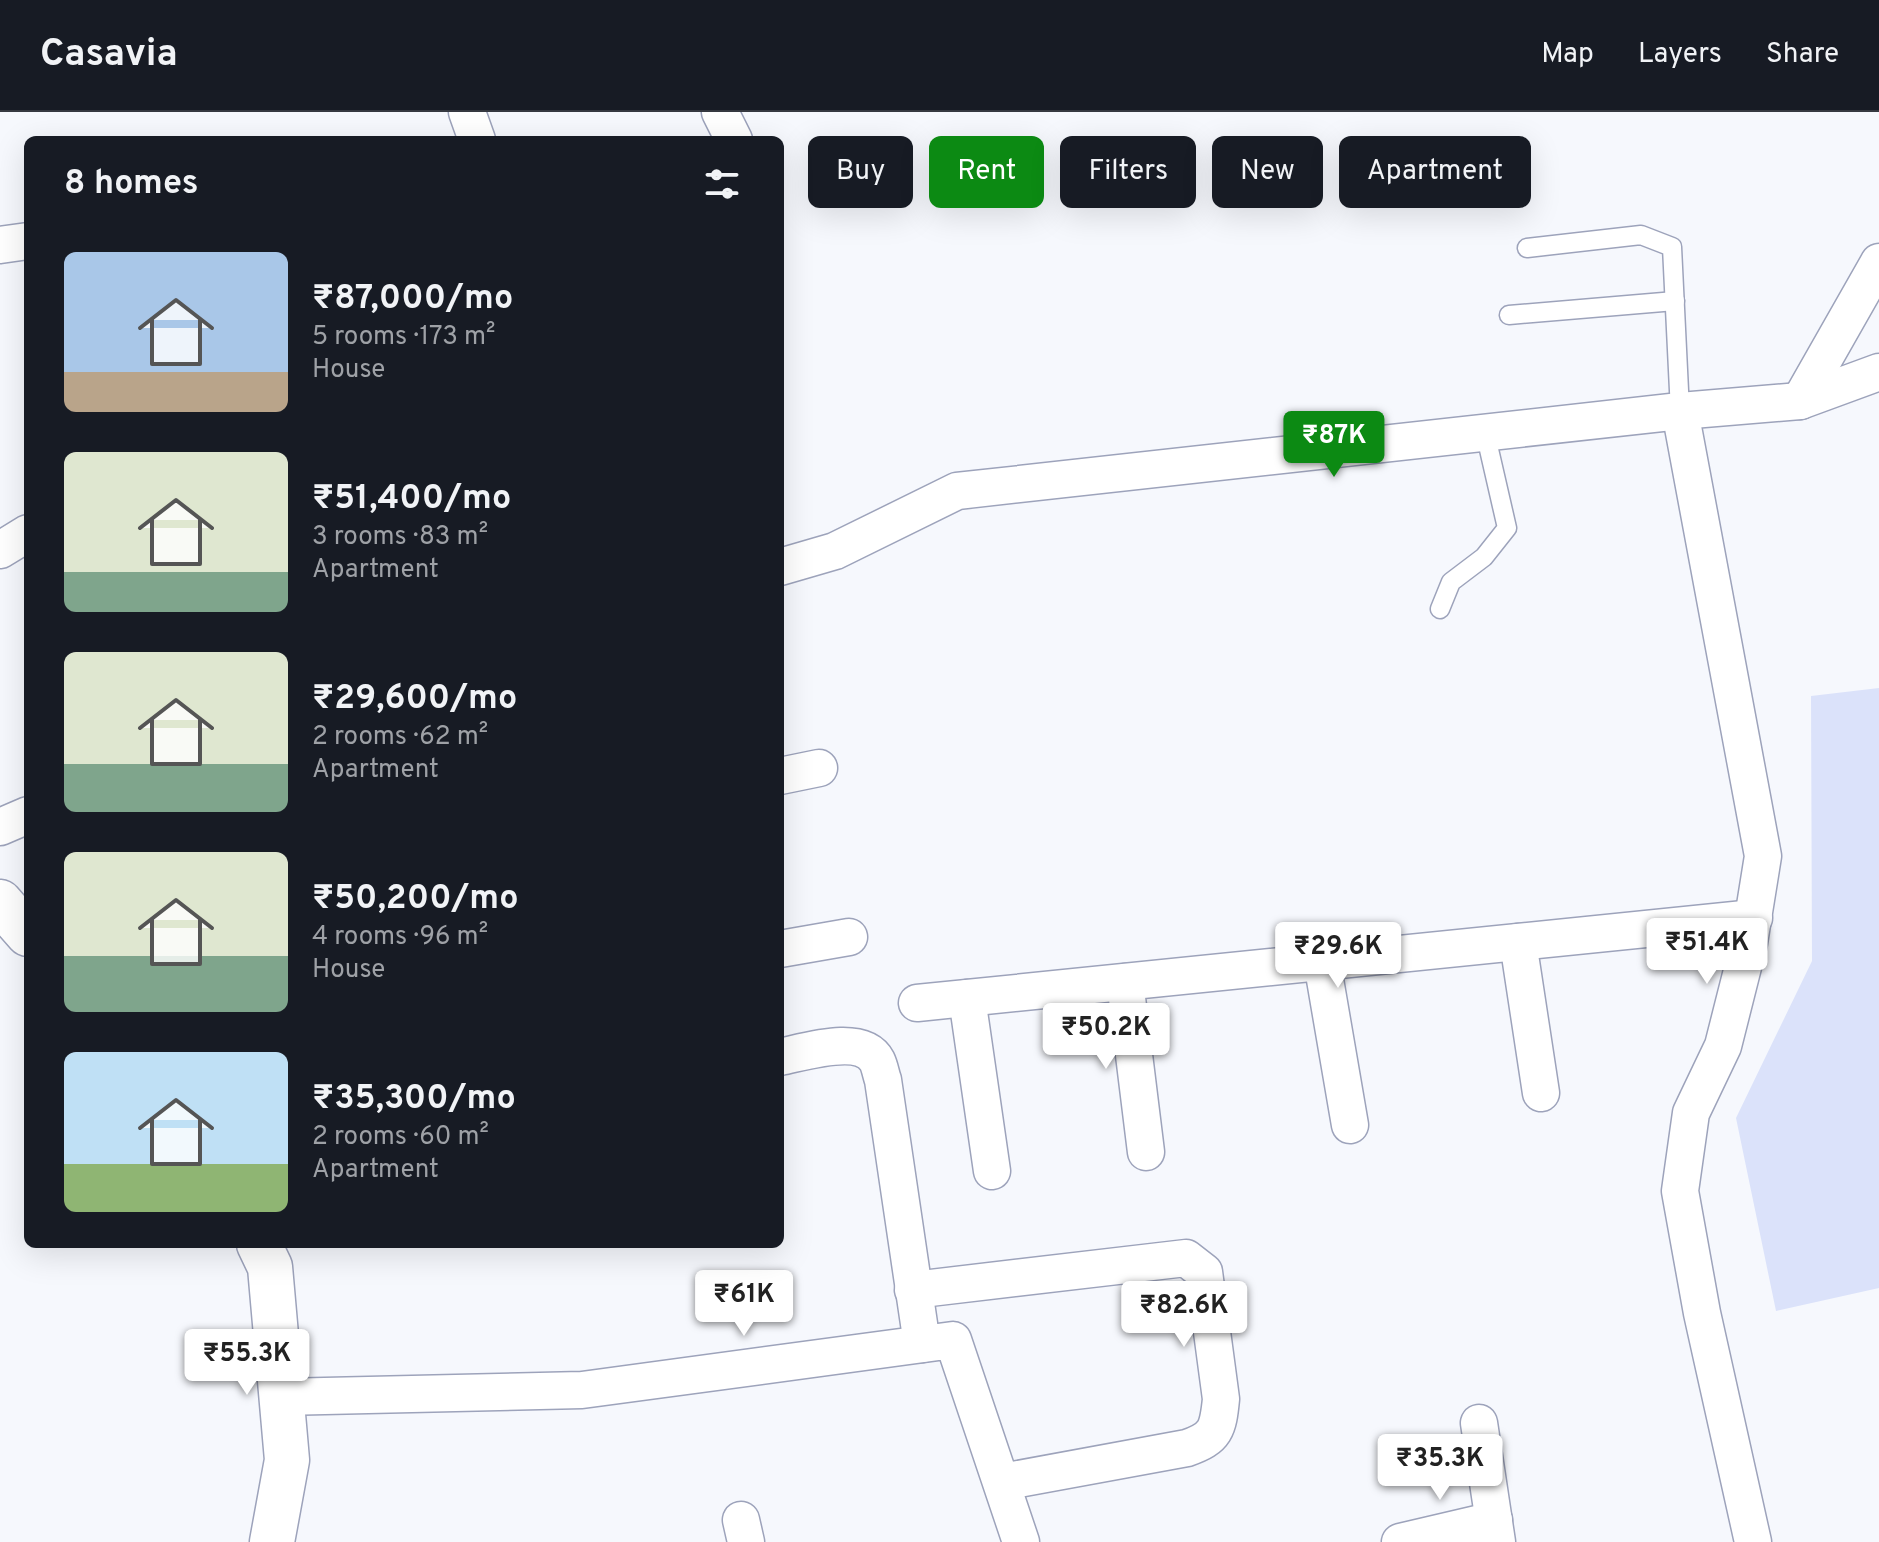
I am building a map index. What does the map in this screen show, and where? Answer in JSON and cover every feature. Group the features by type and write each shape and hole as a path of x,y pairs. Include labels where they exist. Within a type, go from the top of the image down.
{"street":[{"path":"467,112 476,136"},
{"path":"720,112 732,136"},
{"path":"0,245 24,242"},
{"path":"1800,401 1879,262"},
{"path":"784,566 835,551 957,491 1680,411 1800,401 1879,372"},
{"path":"1680,411 1763,856 1754,918 1723,1046 1691,1113 1680,1191 1702,1313 1753,1542"},
{"path":"0,550 24,535"},
{"path":"784,775 819,768"},
{"path":"0,827 24,817"},
{"path":"0,902 24,929"},
{"path":"917,1003 1754,918"},
{"path":"784,948 849,937"},
{"path":"1518,942 1541,1093"},
{"path":"1322,962 1350,1125"},
{"path":"1125,982 1146,1152"},
{"path":"967,998 992,1171"},
{"path":"784,1056 834,1046 861,1047 877,1060 883,1080 922,1344"},
{"path":"261,1248 270,1267 287,1460 272,1542"},
{"path":"913,1290 1186,1258 1204,1272 1221,1399 1219,1419 1206,1441 1187,1448 1002,1482"},
{"path":"281,1397 582,1390 953,1340 1021,1542"},
{"path":"1400,1542 1496,1531 1479,1423"}],"lane":[{"path":"1527,248 1641,235 1672,247 1680,411"},
{"path":"1509,315 1675,301"},
{"path":"1440,609 1451,582 1484,557 1507,528 1485,432"}],"shaded area":[{"path":"1879,688 1879,1288 1776,1311 1736,1118 1812,961 1811,696"}]}
